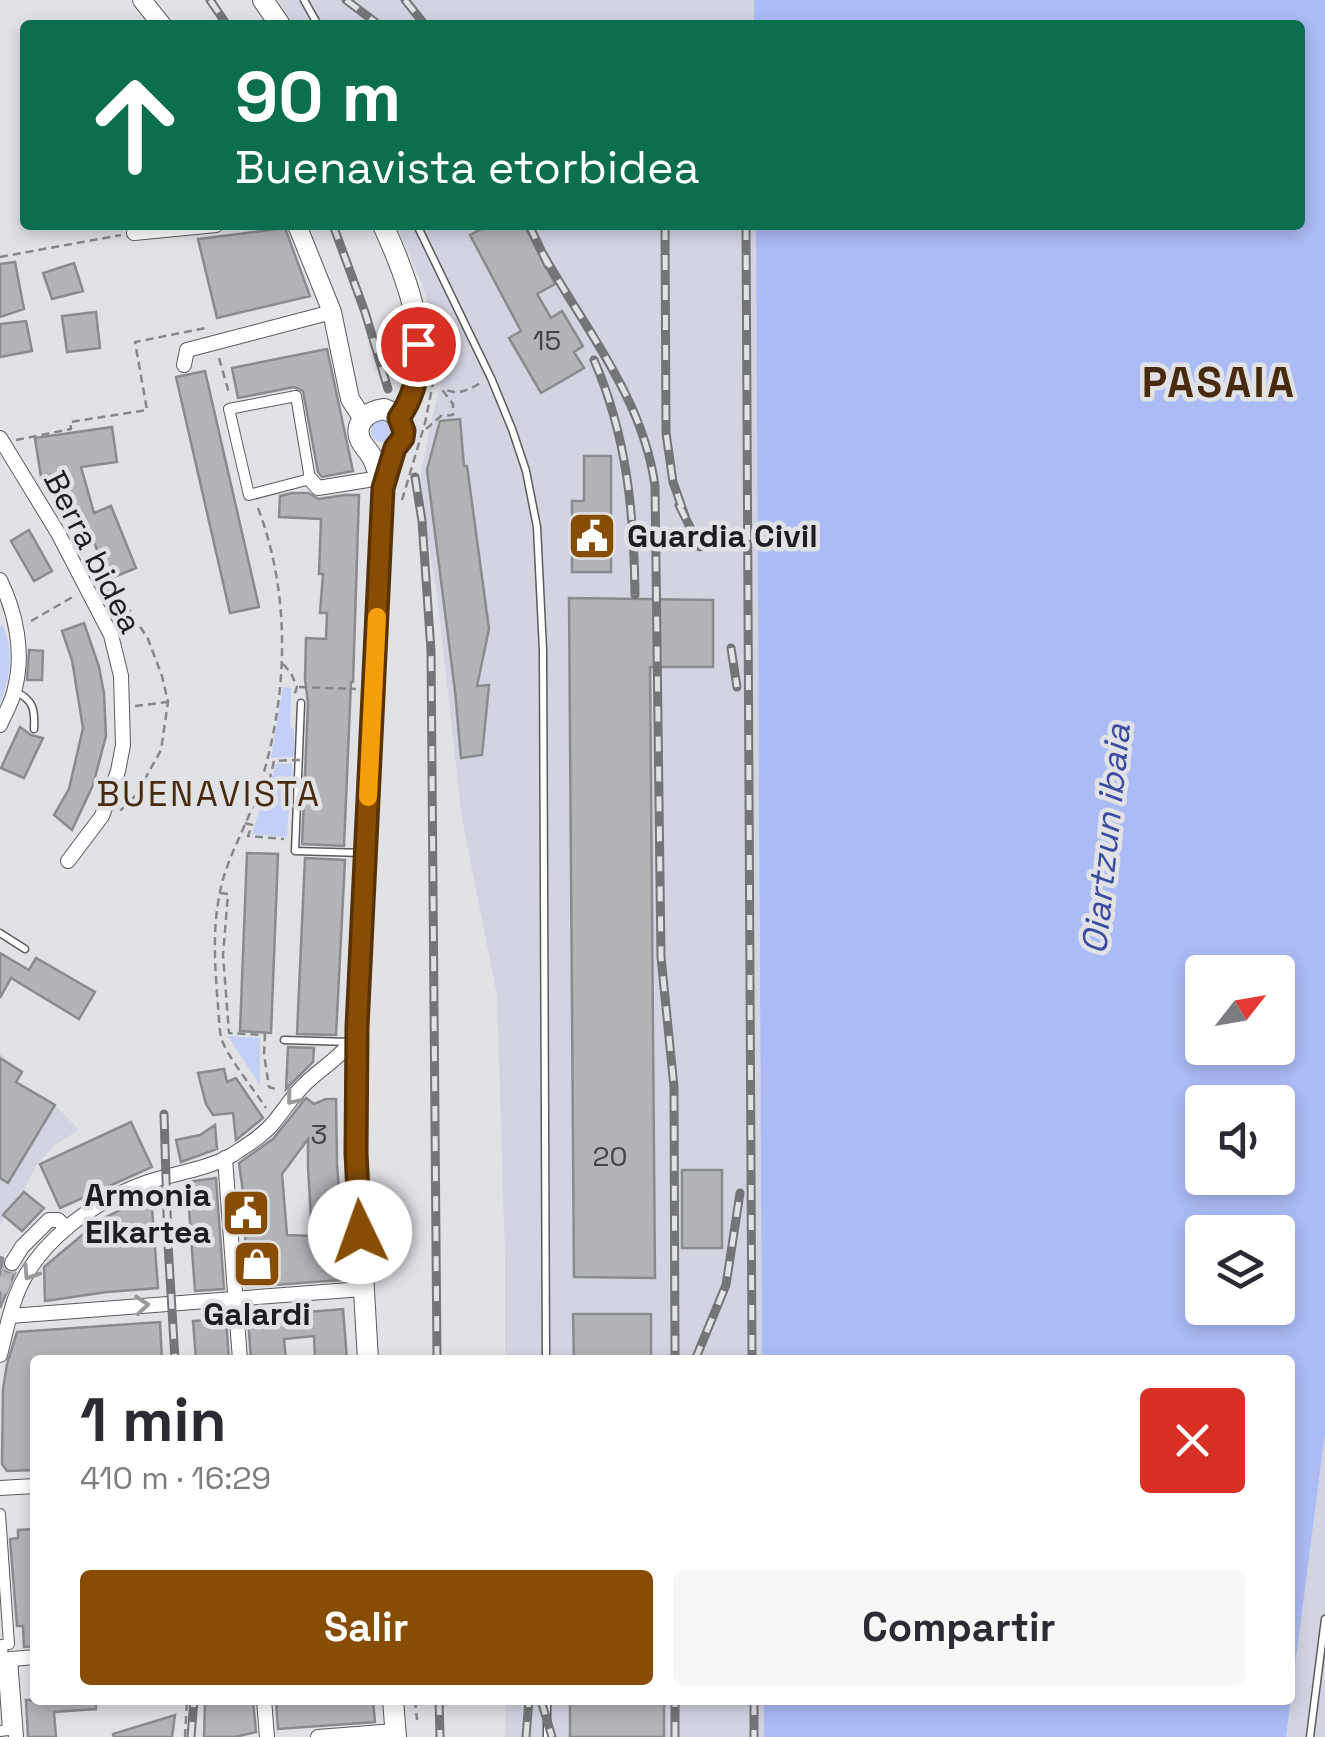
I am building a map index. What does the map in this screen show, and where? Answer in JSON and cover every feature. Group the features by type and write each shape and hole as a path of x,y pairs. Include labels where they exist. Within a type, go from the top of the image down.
{"main road":[{"path":"385,230 406,280 417,326 416,383 399,418"},
{"path":"368,1355 356,1153 354,1035 381,483 404,431 399,418 384,409 372,411 363,419 359,432 381,483"},
{"path":"368,450 382,454 395,448"},
{"path":"393,1705 396,1734"}],"street":[{"path":"142,0 158,20"},
{"path":"134,233 165,230"},
{"path":"299,230 332,312 350,399 363,419"},
{"path":"184,365 187,350 332,312"},
{"path":"310,480 250,495 229,409 296,396 310,480 318,488 381,483"},
{"name":"Berra bidea","path":"1,440 58,533 111,635 121,676 124,745 118,771 102,816 68,861"},
{"path":"0,580 16,629 20,659 15,691 0,725"},
{"path":"0,1355 28,1270 78,1217 146,1183 226,1158 270,1128 294,1096 354,1035"},
{"path":"226,1158 240,1355"},
{"path":"12,1262 49,1220 58,1220 67,1228"},
{"path":"10,1316 45,1320 235,1299 363,1290"},
{"path":"0,1488 30,1486"},
{"path":"0,1514 9,1644 2,1644 16,1737"},
{"path":"4,1660 30,1658"},
{"path":"0,1730 8,1730 4,1660"},
{"path":"264,1705 267,1737"},
{"path":"318,1737 396,1734"}],"lane":[{"path":"418,230 512,429 526,471 537,527 543,650 546,1355"},
{"path":"15,691 27,697 35,711 34,729"},
{"path":"301,703 294,851 365,854"},
{"path":"0,933 25,949"},
{"path":"284,1040 354,1035"},
{"path":"1310,1737 1325,1618"},
{"path":"546,1705 546,1737"}],"path":[{"path":"0,257 134,233"},
{"path":"1,440 71,429 70,422 147,410 135,342 206,327"},
{"path":"419,430 432,426 442,416 453,415 453,404 444,389 460,393 491,378"},
{"path":"253,494 268,533 281,597 282,663 269,748 256,799 232,852 220,893 213,952 222,1040 275,1122"},
{"path":"16,629 96,583 102,591 112,590 123,600 148,640 168,702 161,750 136,795 116,816 102,816"},
{"path":"282,663 297,686 356,688"},
{"path":"124,707 168,702"},
{"path":"256,799 265,798 274,761 304,760"},
{"path":"245,823 252,825 248,836 295,839"},
{"path":"220,893 228,894 222,955 229,1033 264,1035 269,1087 294,1096"},
{"path":"184,1737 187,1705"},
{"path":"416,1705 417,1720"}],"shaded area":[{"path":"278,0 754,0 754,20 290,20"},
{"path":"398,230 756,230 762,1355 505,1355 497,995 462,819 437,596 419,483 442,378 435,325"},
{"path":"382,420 390,423 390,439 382,442 374,439 371,431 374,423"},
{"path":"3,625 9,664 0,703 0,627"},
{"path":"283,687 291,688 294,757 271,758"},
{"path":"275,764 292,764 287,837 252,834 262,801 267,800"},
{"path":"228,1036 260,1038 260,1085"},
{"path":"0,1053 22,1072 17,1082 55,1105 79,1130 56,1144 35,1167 12,1216 6,1215 0,1226"},
{"path":"1325,1433 1325,1737 1286,1737 1290,1705 1295,1705 1295,1667"},
{"path":"506,1705 764,1705 764,1737 505,1737"}],"water":[{"name":"Oiartzun ibaia","path":"754,0 1325,0 1325,1433 1295,1667 1295,1355 762,1355 756,230 1305,230 1305,20 754,20"},
{"path":"764,1705 1290,1705 1286,1737 764,1737"}],"building":[{"path":"286,230 310,296 217,318 198,239"},
{"path":"480,230 527,230 555,284 537,294 551,318 562,311 583,346 574,352 584,368 541,393 509,338 521,331 470,235"},
{"path":"15,262 24,309 0,317 0,264"},
{"path":"74,263 83,291 52,299 43,273"},
{"path":"96,312 100,348 67,352 62,316"},
{"path":"26,321 32,351 0,357 0,324"},
{"path":"327,349 353,471 322,477 303,391 294,387 238,398 232,368"},
{"path":"205,371 259,607 230,613 176,377"},
{"path":"460,419 489,629 477,686 489,685 482,755 461,758 427,470 440,421"},
{"path":"112,427 117,462 81,467 94,513 111,506 136,568 109,579 80,508 66,512 55,474 41,477 35,438"},
{"name":"Guardia Civil","path":"584,456 611,456 611,572 572,572 572,501 584,501"},
{"path":"308,493 319,499 359,495 344,846 302,844 308,703 306,638 326,639 327,613 320,613 321,519 279,517 280,496"},
{"path":"29,530 52,571 34,581 11,541"},
{"path":"569,598 713,600 713,667 650,667 655,1278 574,1277"},
{"path":"84,623 99,667 106,736 93,785 72,830 54,815 69,789 83,728 72,660 62,631"},
{"path":"29,650 43,651 42,680 27,680"},
{"path":"20,727 43,738 24,778 1,768"},
{"path":"247,853 278,854 271,1033 240,1031"},
{"path":"305,858 345,860 336,1035 297,1034"},
{"path":"0,953 29,970 36,958 95,992 79,1019 11,978 0,998"},
{"path":"288,1047 314,1048 313,1062 286,1089"},
{"path":"0,1058 22,1072 16,1082 55,1105 8,1183 0,1178"},
{"path":"224,1069 227,1082 236,1078 263,1118 236,1140 233,1113 213,1115 198,1073"},
{"path":"306,1098 314,1104 336,1099 345,1274 340,1280 247,1287 239,1163 273,1139","holes":["308,1139 312,1236 287,1235 282,1174"]},
{"path":"131,1122 152,1167 60,1208 40,1164"},
{"path":"215,1125 217,1149 181,1162 176,1140 200,1135"},
{"path":"682,1170 722,1170 722,1248 682,1248"},
{"path":"216,1178 224,1289 195,1291 187,1182"},
{"path":"24,1192 44,1208 22,1231 3,1215"},
{"path":"151,1195 158,1288 45,1301 44,1267 100,1220"},
{"path":"0,1257 2,1267 15,1273 0,1308"},
{"path":"343,1309 347,1355 315,1355 314,1336 284,1339 286,1355 251,1355 248,1317"},
{"path":"573,1314 651,1314 651,1355 574,1355"},
{"path":"226,1319 229,1355 196,1355 193,1321"},
{"path":"160,1322 162,1355 30,1355 30,1470 7,1471 2,1464 3,1389 17,1332"},
{"path":"30,1529 30,1646 24,1647 23,1626 17,1626 10,1539 18,1538 18,1530"},
{"path":"26,1700 30,1700 30,1705 96,1705 96,1709 54,1712 56,1737 28,1737"},
{"path":"205,1705 253,1705 256,1732 204,1737"},
{"path":"276,1705 373,1705 375,1722 278,1729"},
{"path":"570,1705 664,1705 664,1737 570,1737"},
{"path":"175,1715 172,1737 113,1734"}],"tunnel":[{"path":"0,1291 12,1263"}],"railway":[{"path":"210,0 224,20"},
{"path":"346,0 372,20"},
{"path":"405,0 421,20"},
{"path":"335,230 388,389"},
{"path":"531,230 548,265"},
{"path":"665,230 666,433 673,482 685,516"},
{"path":"746,230 752,1355"},
{"path":"543,254 625,394 638,423 655,486 661,957 674,1087 675,1355"},
{"path":"594,360 621,446 633,534 635,595"},
{"path":"415,477 431,651 437,1355"},
{"path":"679,505 700,547"},
{"path":"731,648 737,687"},
{"path":"164,1114 175,1355"},
{"path":"697,1355 726,1285 740,1193"},
{"path":"191,1737 194,1705"},
{"path":"439,1705 440,1737"},
{"path":"526,1737 529,1705"},
{"path":"542,1705 552,1737"},
{"path":"675,1705 675,1737"},
{"path":"754,1705 754,1737"}],"slow traffic":[{"path":"368,797 377,617"}],"place":[{"name":"Guardia Civil","path":"592,536"},
{"name":"Armonia Elkartea","path":"246,1213"},
{"name":"Galardi","path":"257,1264"}],"district":[{"name":"PASAIA","path":"1219,382"},
{"name":"BUENAVISTA","path":"209,794"}],"route":[{"path":"360,1232 357,1027 383,488 395,448 403,438 399,418 416,383 418,344"}]}
